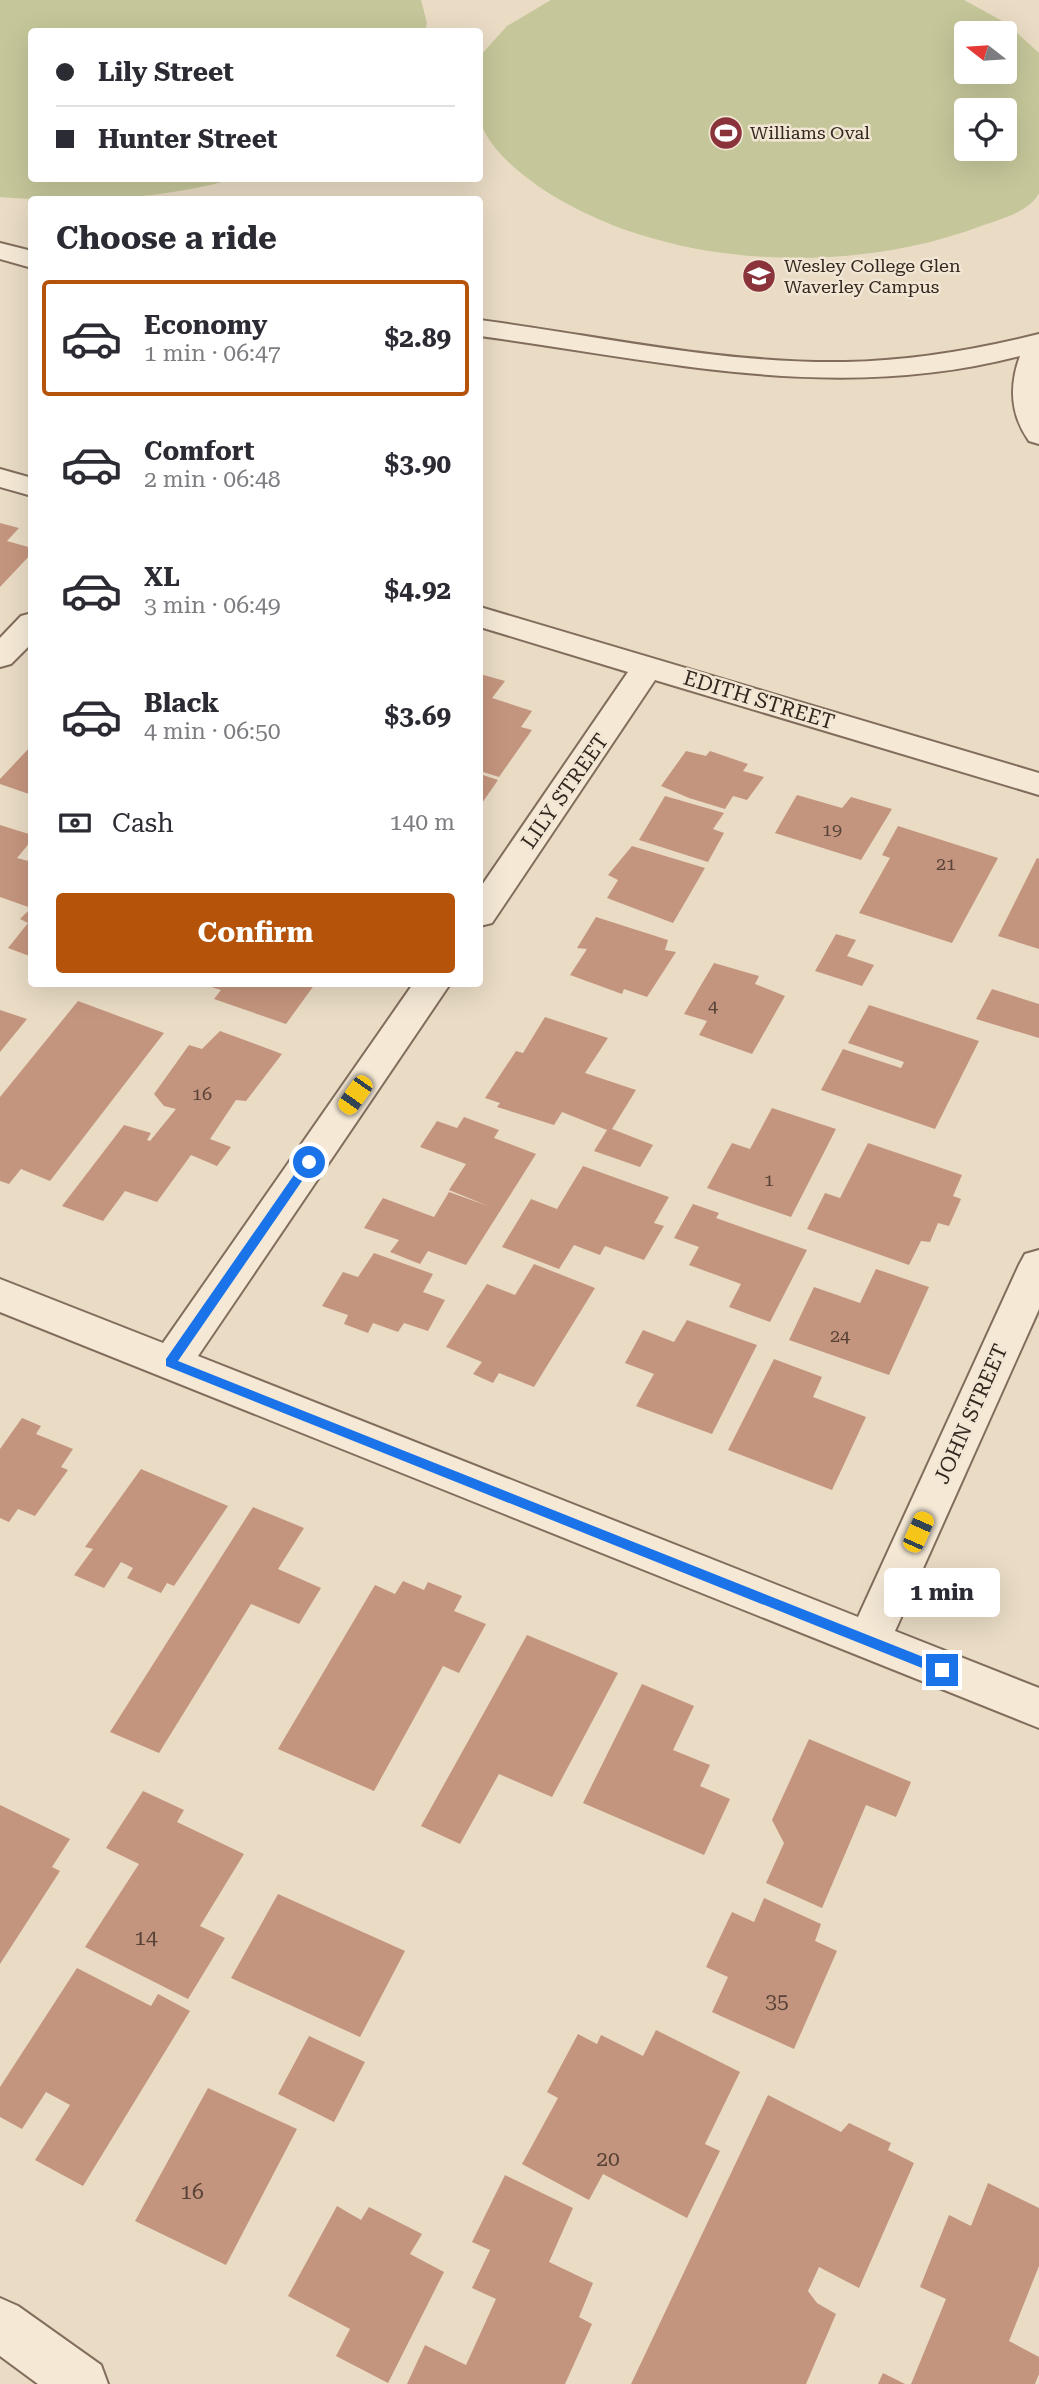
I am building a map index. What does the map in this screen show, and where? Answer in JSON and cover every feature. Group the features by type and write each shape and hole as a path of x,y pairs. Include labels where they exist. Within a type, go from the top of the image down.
{"street":[{"path":"0,251 28,259"},
{"path":"483,328 727,365 871,371 946,362 1039,343"},
{"path":"1039,343 1027,369 1025,395 1031,421 1039,435"},
{"path":"0,478 28,486"},
{"name":"EDITH STREET","path":"483,618 1039,784"},
{"path":"0,657 28,627"},
{"name":"LILY STREET","path":"483,910 648,666"},
{"path":"170,1363 430,987"},
{"name":"JOHN STREET","path":"869,1641 1039,1265"},
{"path":"0,1295 1039,1708"},
{"path":"0,2324 82,2384"}],"green space":[{"path":"0,0 421,0 426,28 28,28 28,182 221,182 147,196 28,196 28,199 0,197"},
{"name":"Williams Oval","path":"551,0 964,0 1002,21 954,21 954,84 1017,84 1017,33 1039,53 1039,193 1034,200 1022,210 997,221 928,242 872,253 813,258 754,256 696,249 639,234 586,214 538,186 496,149 483,128 483,53 507,26"}],"building":[{"path":"0,523 19,528 7,541 28,547 28,557 0,587"},
{"path":"483,675 505,681 492,698 532,711 521,727 532,730 499,777 483,772"},
{"path":"28,749 28,794 0,784 0,779"},
{"path":"686,751 706,756 710,751 748,764 743,771 764,777 747,800 733,796 725,809 689,798 661,786"},
{"path":"483,775 498,780 483,802"},
{"path":"797,795 842,808 851,797 892,809 861,860 775,833"},
{"path":"665,796 724,813 713,829 724,833 708,862 639,840"},
{"path":"0,825 28,834 28,845 17,858 28,861 28,907 0,897"},
{"path":"898,826 998,858 952,943 859,913 890,858 882,855"},
{"path":"632,846 705,868 673,923 607,898 618,880 608,875"},
{"path":"1037,858 1039,859 1039,949 998,936"},
{"path":"28,911 28,923 20,919"},
{"path":"596,917 668,940 665,950 676,952 647,997 624,989 622,994 570,975 587,949 577,948"},
{"path":"28,923 28,956 8,948"},
{"path":"836,934 856,940 847,956 874,965 862,986 815,971"},
{"path":"714,963 759,976 755,984 785,996 752,1054 699,1035 707,1021 684,1014"},
{"path":"212,987 313,987 286,1024 214,999 221,990"},
{"path":"992,989 1039,1004 1039,1038 976,1019"},
{"path":"78,1001 164,1033 50,1181 21,1169 9,1184 0,1181 0,1097"},
{"path":"869,1005 979,1041 935,1129 821,1090 843,1049 901,1068 904,1062 848,1043"},
{"path":"0,1010 27,1019 0,1052"},
{"path":"545,1017 608,1038 585,1073 636,1090 612,1129 653,1145 640,1167 594,1151 607,1130 562,1112 554,1125 497,1107 500,1103 485,1098 516,1051 523,1053"},
{"path":"220,1031 282,1054 246,1101 236,1100 210,1139 231,1147 217,1166 191,1155 157,1202 125,1191 103,1221 62,1206 124,1125 151,1133 147,1140 150,1141 176,1109 164,1106 154,1094 189,1045 202,1049"},
{"path":"772,1108 836,1129 791,1217 707,1188 732,1143 750,1149"},
{"path":"464,1117 499,1130 494,1138 536,1154 466,1265 428,1251 420,1264 390,1252 399,1240 364,1228 383,1198 434,1217 449,1192 488,1206 449,1190 466,1164 420,1147 437,1121 457,1128"},
{"path":"868,1143 962,1175 953,1196 961,1199 949,1226 938,1223 930,1242 921,1241 909,1265 807,1229 825,1193 840,1198"},
{"path":"583,1166 669,1197 654,1223 664,1226 644,1260 605,1246 600,1255 574,1245 559,1269 502,1247 531,1199 557,1209"},
{"path":"693,1204 719,1213 716,1218 807,1250 770,1322 729,1307 741,1284 689,1265 699,1247 674,1238"},
{"path":"374,1253 433,1274 423,1292 445,1300 428,1331 404,1323 398,1332 373,1323 368,1333 344,1324 348,1315 322,1306 343,1272 358,1277"},
{"path":"534,1264 595,1288 534,1387 499,1373 493,1383 473,1374 482,1362 446,1347 487,1284 515,1295"},
{"path":"876,1269 929,1287 889,1375 789,1340 814,1287 860,1303"},
{"path":"687,1320 757,1345 712,1434 636,1406 654,1374 625,1363 643,1330 674,1342"},
{"path":"774,1359 822,1377 813,1397 866,1417 832,1490 728,1450"},
{"path":"22,1418 41,1426 36,1434 73,1449 61,1467 68,1470 35,1516 18,1509 9,1522 0,1518 0,1449"},
{"path":"141,1469 228,1506 174,1586 167,1583 161,1593 127,1578 133,1568 121,1562 104,1588 74,1575 93,1549 85,1547"},
{"path":"253,1507 304,1528 278,1569 321,1588 299,1624 251,1604 159,1753 110,1732"},
{"path":"403,1581 424,1590 428,1582 462,1596 454,1611 486,1624 459,1673 443,1666 374,1791 278,1749 375,1585 395,1594"},
{"path":"527,1635 618,1673 552,1797 499,1774 460,1844 421,1826"},
{"path":"642,1684 694,1706 673,1750 710,1765 700,1786 730,1799 704,1855 583,1803"},
{"path":"809,1739 911,1782 896,1817 866,1805 822,1908 766,1883 784,1843 772,1820"},
{"path":"143,1791 184,1810 177,1822 244,1854 200,1926 225,1938 188,1999 85,1947 139,1864 106,1848"},
{"path":"0,1805 70,1839 52,1867 60,1871 0,1964"},
{"path":"278,1894 405,1951 360,2037 231,1978"},
{"path":"764,1898 821,1924 815,1941 837,1951 794,2049 712,2012 728,1977 706,1967 732,1912 754,1922"},
{"path":"77,1968 151,2006 158,1994 190,2011 83,2186 35,2160 70,2105 46,2092 22,2129 0,2117 0,2087"},
{"path":"656,2030 740,2072 705,2144 720,2151 687,2218 603,2174 589,2200 522,2164 558,2098 547,2092 578,2034 597,2044 601,2035 643,2056"},
{"path":"309,2036 365,2062 334,2122 278,2094"},
{"path":"208,2088 297,2129 226,2265 135,2221"},
{"path":"768,2095 841,2132 849,2123 891,2143 888,2150 914,2163 859,2288 819,2267 808,2291 817,2303 836,2314 806,2384 631,2384"},
{"path":"505,2175 573,2208 549,2262 593,2283 579,2317 592,2324 565,2384 407,2384 425,2345 466,2365 496,2299 472,2288 490,2250 472,2242"},
{"path":"988,2183 1039,2208 1039,2266 1009,2341 1039,2357 1039,2374 1035,2384 911,2384 946,2299 920,2287 949,2215 971,2226"},
{"path":"337,2206 361,2220 369,2207 422,2234 410,2254 444,2272 388,2383 336,2356 350,2329 288,2296"},
{"path":"883,2373 905,2384 878,2384"}],"place":[{"name":"Williams Oval","path":"726,133"},
{"name":"Wesley College Glen Waverley Campus","path":"759,276"}],"route":[{"path":"309,1162 170,1363 942,1670"}]}
